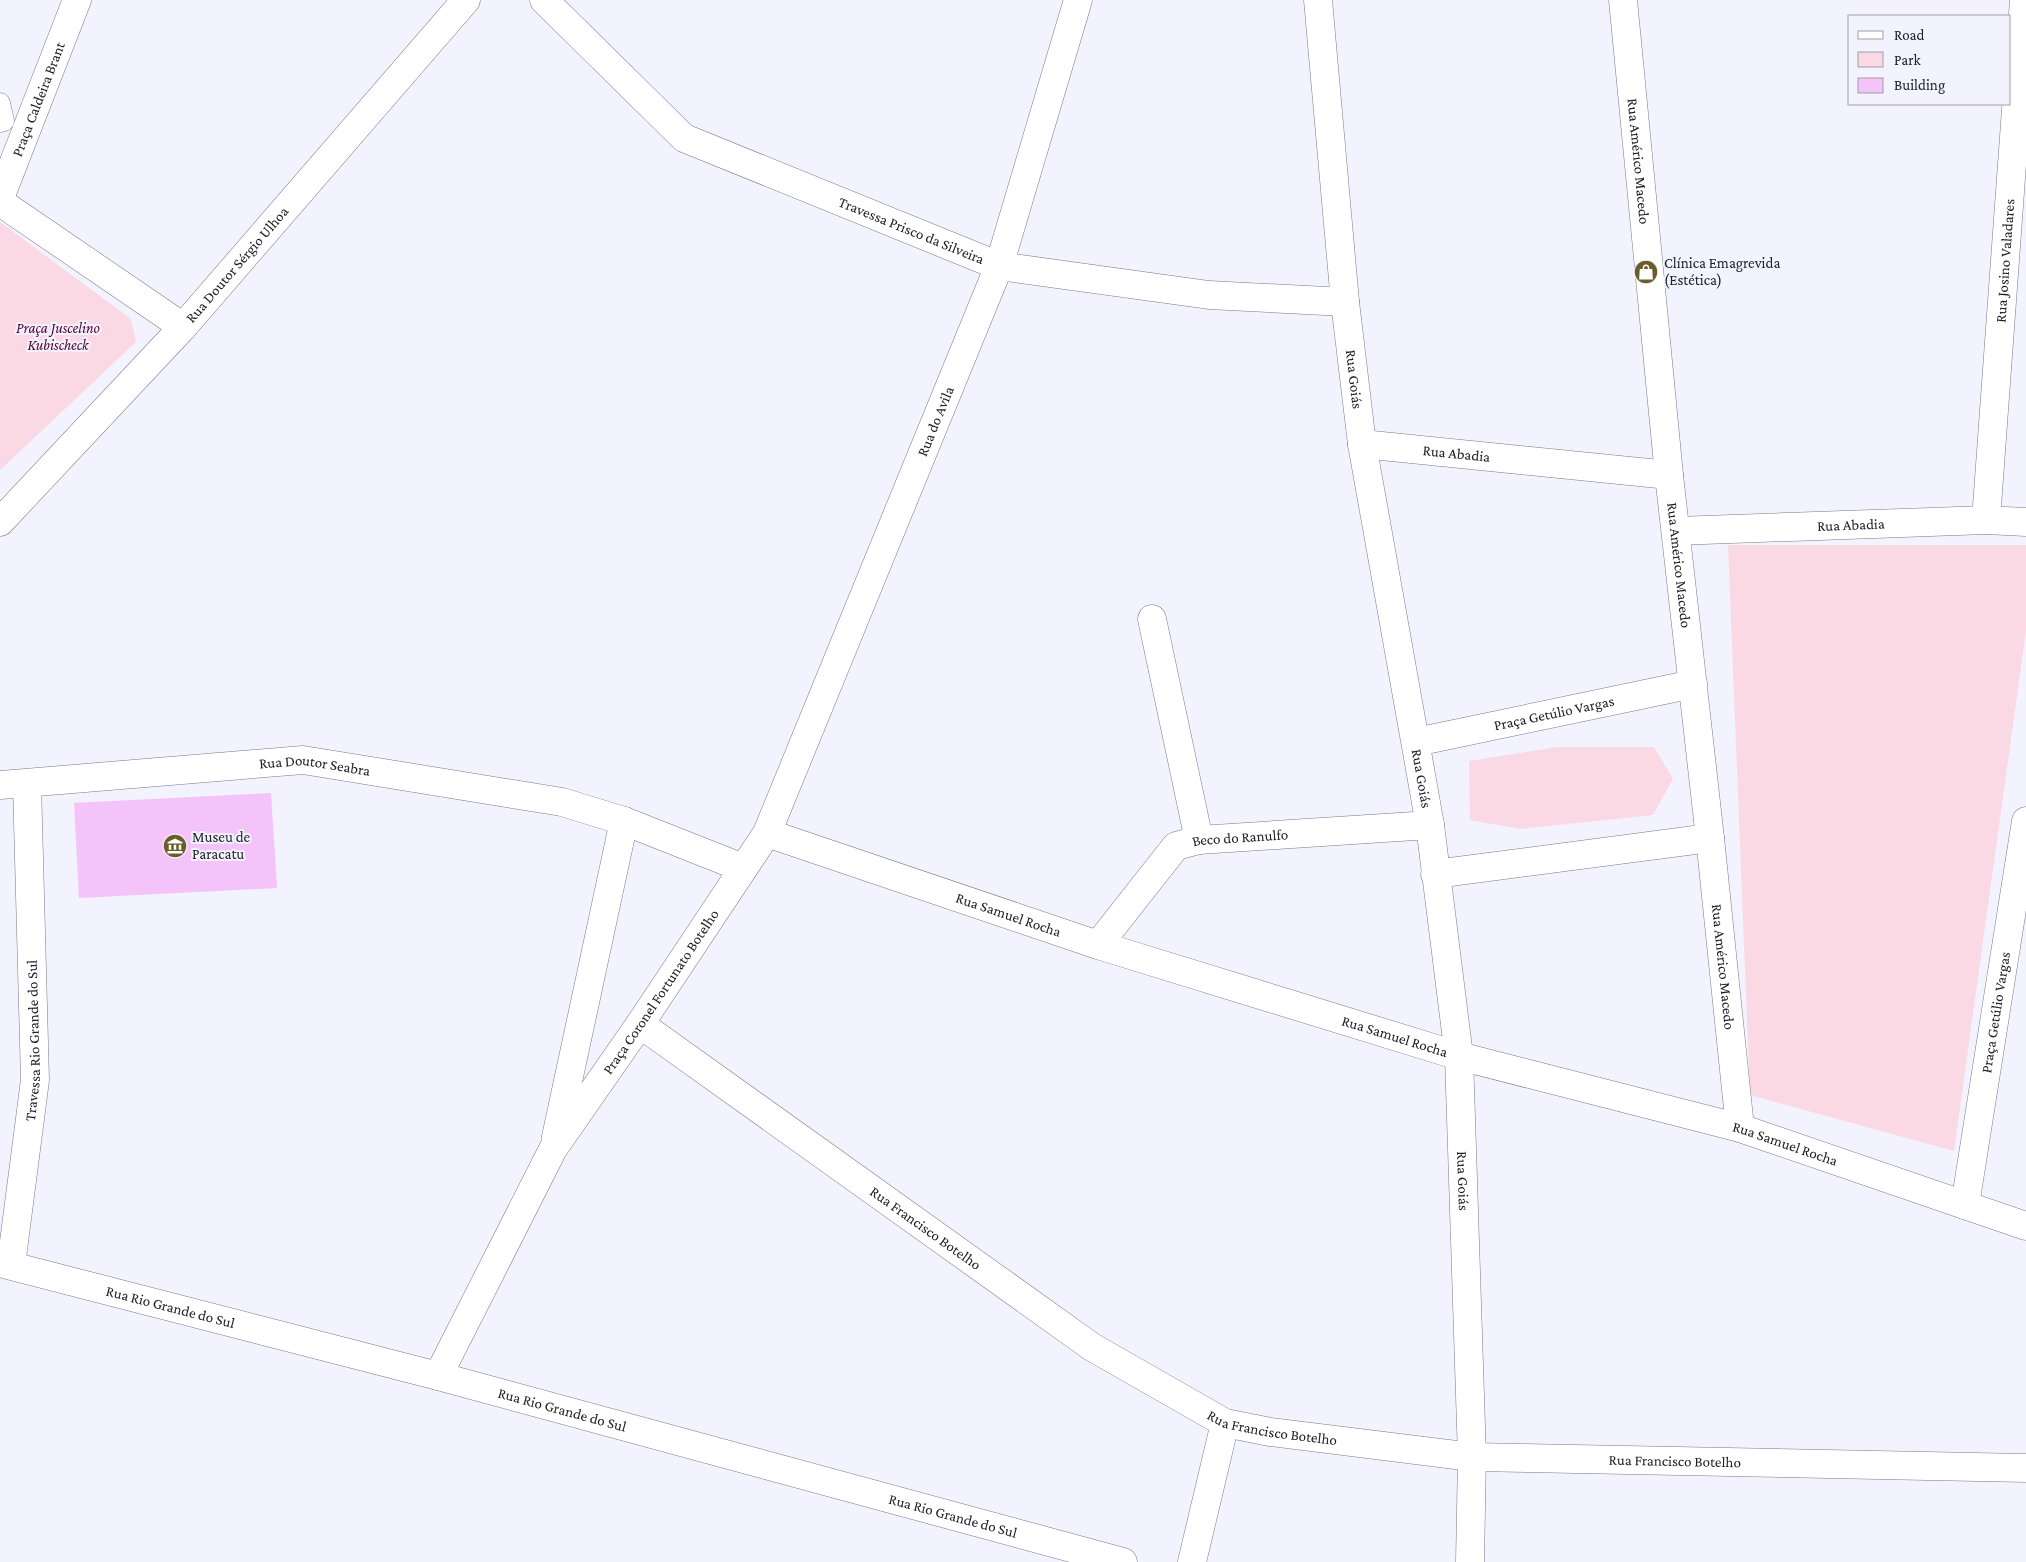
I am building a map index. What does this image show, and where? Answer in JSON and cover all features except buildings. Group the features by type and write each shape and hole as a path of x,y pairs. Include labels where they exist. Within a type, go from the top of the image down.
{"street":[{"name":"Praça Caldeira Brant","path":"0,200 77,0"},
{"name":"Rua Doutor Sérgio Ulhoa","path":"0,522 183,327 466,0"},
{"name":"Travessa Prisco da Silveira","path":"544,0 684,138 999,266 1209,295 1345,302"},
{"name":"Rua do Avila","path":"767,833 999,266 1078,0"},
{"name":"Rua Goiás","path":"1318,0 1345,302 1362,444 1430,825 1458,1056 1472,1457 1470,1562"},
{"name":"Rua Américo Macedo","path":"1623,0 1669,475 1710,838 1740,1128"},
{"name":"Rua Josino Valadares","path":"1986,520 2024,0"},
{"path":"0,200 183,327"},
{"name":"Rua Abadia","path":"1362,444 1669,475"},
{"name":"Rua Abadia","path":"1676,531 1986,520 2026,522"},
{"path":"1152,619 1199,840"},
{"name":"Praça Getúlio Vargas","path":"1416,742 1693,684"},
{"name":"Rua Doutor Seabra","path":"0,785 303,760 562,802 624,820 743,868"},
{"name":"Travessa Rio Grande do Sul","path":"6,1264 36,1080 27,784"},
{"name":"Praça Coronel Fortunato Botelho","path":"553,1149 624,820"},
{"name":"Praça Getúlio Vargas","path":"1965,1205 2026,821"},
{"name":"Beco do Ranulfo","path":"1098,945 1176,846 1199,840 1430,825"},
{"name":"Praça Coronel Fortunato Botelho","path":"438,1376 553,1149 640,1024 767,833"},
{"name":"Rua Samuel Rocha","path":"767,833 1098,945 1458,1056 1740,1128 2026,1226"},
{"path":"1435,874 1710,838"},
{"name":"Rua Francisco Botelho","path":"640,1024 1092,1346 1225,1423 1270,1432 1472,1457 2026,1468"},
{"name":"Rua Rio Grande do Sul","path":"6,1264 438,1376 1123,1562"},
{"path":"1192,1562 1225,1423"}],"lane":[{"name":"Praça Caldeira Brant","path":"0,103 4,121 0,122"}],"green space":[{"name":"Praça Juscelino Kubischeck","path":"0,222 131,319 136,342 0,470"},
{"path":"1728,545 2026,545 2026,631 1954,1151 1750,1095"},
{"path":"1557,747 1654,747 1673,779 1653,815 1520,829 1470,820 1469,761"}],"place":[{"name":"Clínica Emagrevida (Estética)","path":"1646,272"},
{"name":"Museu de Paracatu","path":"175,846"}]}
